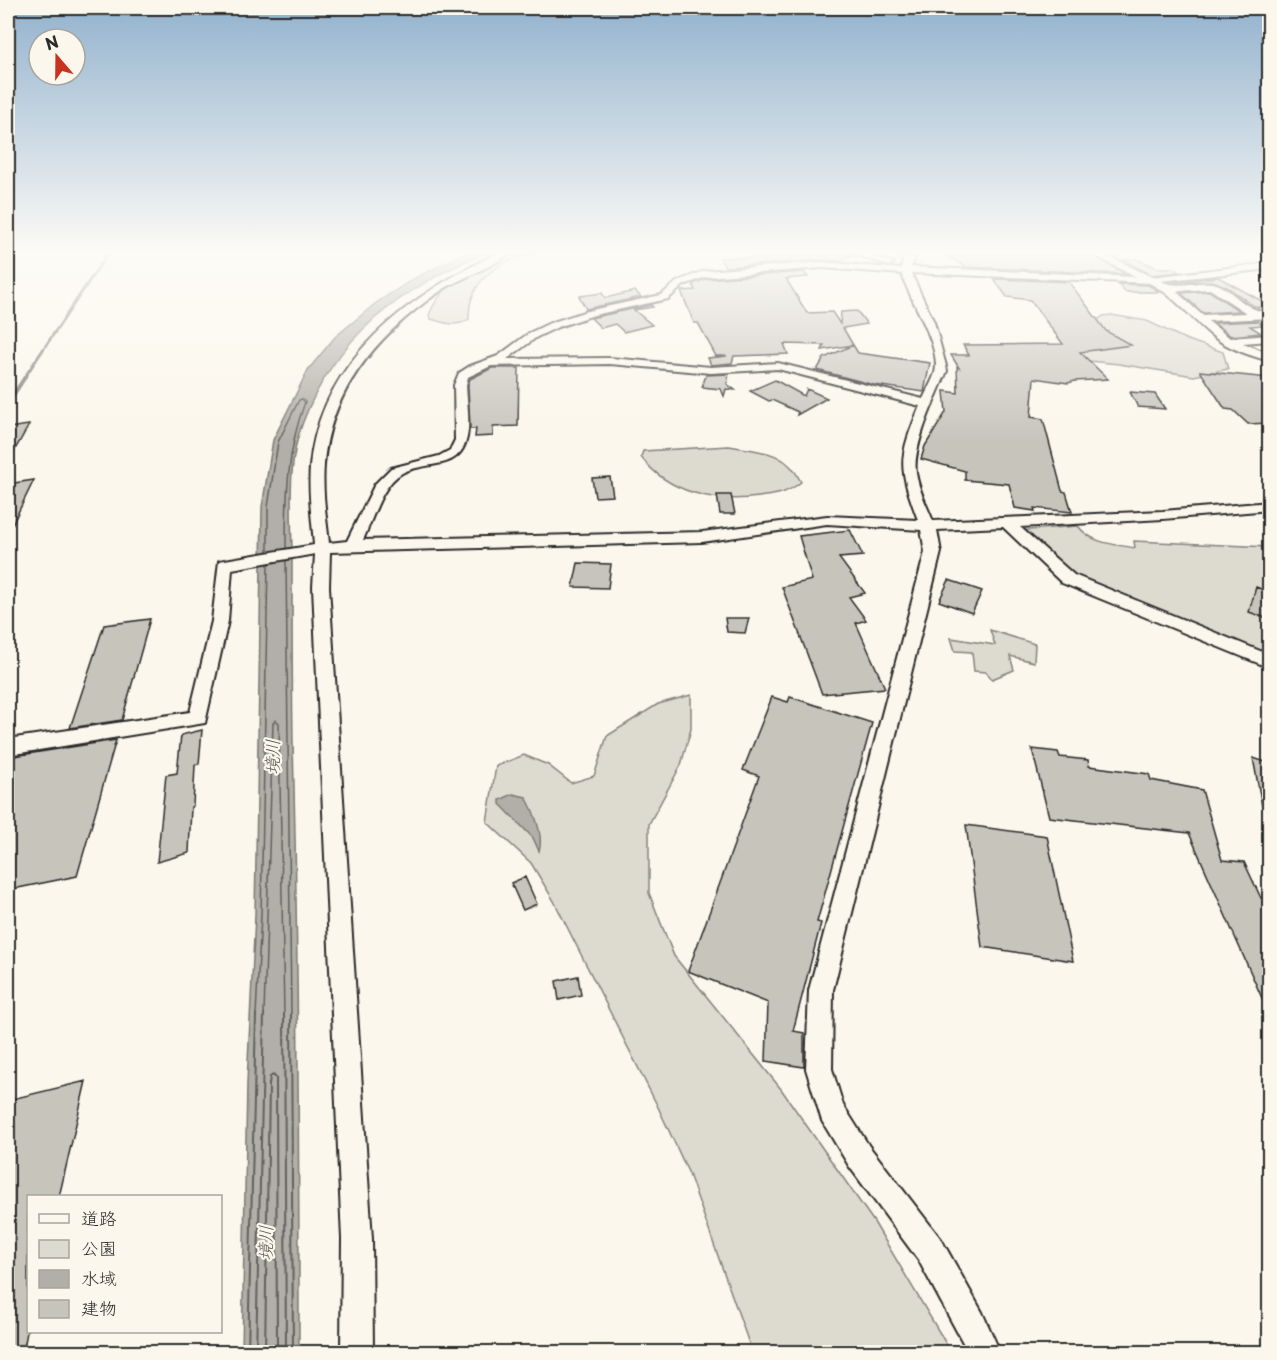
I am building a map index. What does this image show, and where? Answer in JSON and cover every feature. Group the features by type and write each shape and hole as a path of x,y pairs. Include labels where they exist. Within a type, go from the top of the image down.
{"street":[{"path":"357,1353 357,1239 321,587 317,462 325,419 339,390 367,349 398,316"},
{"path":"353,545 382,484 388,477 416,463 443,459 456,452 461,440 461,380 467,371 502,358 533,335 581,316"},
{"path":"927,316 942,362 941,371 908,462 916,498 928,526 933,552 821,990 819,1069 832,1112 859,1156 930,1251 971,1323 984,1353"},
{"path":"1202,318 1244,316"},
{"path":"1202,318 1215,333 1227,341 1269,358"},
{"path":"1227,341 1269,338"},
{"path":"489,363 610,361 711,370 788,367 929,404"},
{"path":"8,747 198,718 220,621 225,565 319,548 353,545 680,538 827,520 928,526 1163,515 1269,506"},
{"path":"1006,522 1068,579 1269,662"}],"green space":[{"path":"430,316 469,316 464,322 455,324 431,319"},
{"path":"1102,316 1120,316 1147,321 1185,339 1223,352 1228,369 1194,376 1119,364 1049,357"},
{"path":"729,446 771,454 780,458 795,472 801,482 786,491 759,497 709,496 694,493 665,479 641,457 643,451"},
{"path":"1078,526 1097,540 1135,548 1134,541 1269,547 1269,654 1158,616 1079,584 1016,531"},
{"path":"990,630 1035,644 1034,662 1010,656 1014,670 992,679 986,672 974,671 972,652 955,651 951,638 995,645"},
{"path":"691,695 691,729 681,765 649,824 649,893 674,956 781,1089 874,1222 951,1352 752,1352 689,1174 657,1105 554,901 531,863 487,822 496,766 524,755 548,765 571,783 594,776 607,736 658,704"}],"water":[{"name":"境川","path":"360,316 377,316 353,340 317,391 298,438 292,472 299,1352 242,1352 247,1083 255,915 262,507 273,440 308,370 335,337"},
{"path":"513,794 526,797 532,809 539,831 539,851 533,838 500,804 500,800"}],"building":[{"path":"642,316 652,325 624,332 615,324 601,328 591,318"},
{"path":"691,316 835,316 840,324 841,316 861,316 867,324 843,328 853,345 822,350 824,345 784,344 788,354 734,356 732,363 711,365 708,358 727,356 716,356 698,323 694,323"},
{"path":"1042,316 1095,316 1106,331 1131,345 1080,352 1108,379 1068,383 1034,378 1031,417 1043,419 1062,491 1066,492 1072,512 1015,508 1009,484 965,480 965,471 921,459 925,446 946,412 944,391 958,393 957,367 959,368 951,355 969,355 963,345 1063,344"},
{"path":"1257,321 1264,325 1250,326 1261,333 1231,336 1214,323"},
{"path":"853,345 858,353 930,363 924,392 874,385 817,370 824,358"},
{"path":"492,368 519,368 518,426 493,427 493,436 475,437 476,429 470,429 468,385 470,379"},
{"path":"1200,371 1269,378 1269,423 1248,424 1233,410 1225,409"},
{"path":"729,374 727,384 735,390 726,389 724,396 721,389 702,387 706,375"},
{"path":"775,380 804,396 807,389 827,398 797,415 798,412 750,391"},
{"path":"1130,392 1155,394 1165,409 1138,407"},
{"path":"29,425 8,462 8,428"},
{"path":"610,477 613,496 595,497 592,478"},
{"path":"34,480 8,533 8,484"},
{"path":"717,495 731,495 735,514 720,514"},
{"path":"850,530 863,556 839,558 865,593 849,597 866,620 856,623 885,688 822,694 782,587 812,580 799,536"},
{"path":"578,563 611,564 608,588 573,587"},
{"path":"949,580 982,591 972,613 939,601"},
{"path":"1256,587 1269,592 1269,619 1249,612"},
{"path":"725,618 749,618 745,633 727,632"},
{"path":"150,619 122,720 70,728 104,625"},
{"path":"772,697 788,702 790,697 872,723 817,922 821,923 793,1031 804,1033 804,1067 766,1061 768,1003 688,971 759,776 743,770"},
{"path":"202,730 199,764 195,765 189,853 157,862 166,775 177,773 181,735"},
{"path":"116,740 77,876 8,890 8,757"},
{"path":"1032,749 1058,752 1060,757 1088,760 1089,766 1149,774 1151,780 1202,790 1222,860 1244,862 1261,898 1269,898 1269,1014 1189,833 1049,817"},
{"path":"1253,758 1269,763 1269,806 1262,806"},
{"path":"966,825 1047,836 1073,961 982,947"},
{"path":"525,877 537,904 523,910 511,883"},
{"path":"578,976 581,995 559,1000 556,981"},
{"path":"86,1081 59,1195 27,1195 27,1332 23,1353 8,1353 8,1100"}],"waterway":[{"path":"24,378 65,316"},
{"path":"8,403 25,377"}]}
